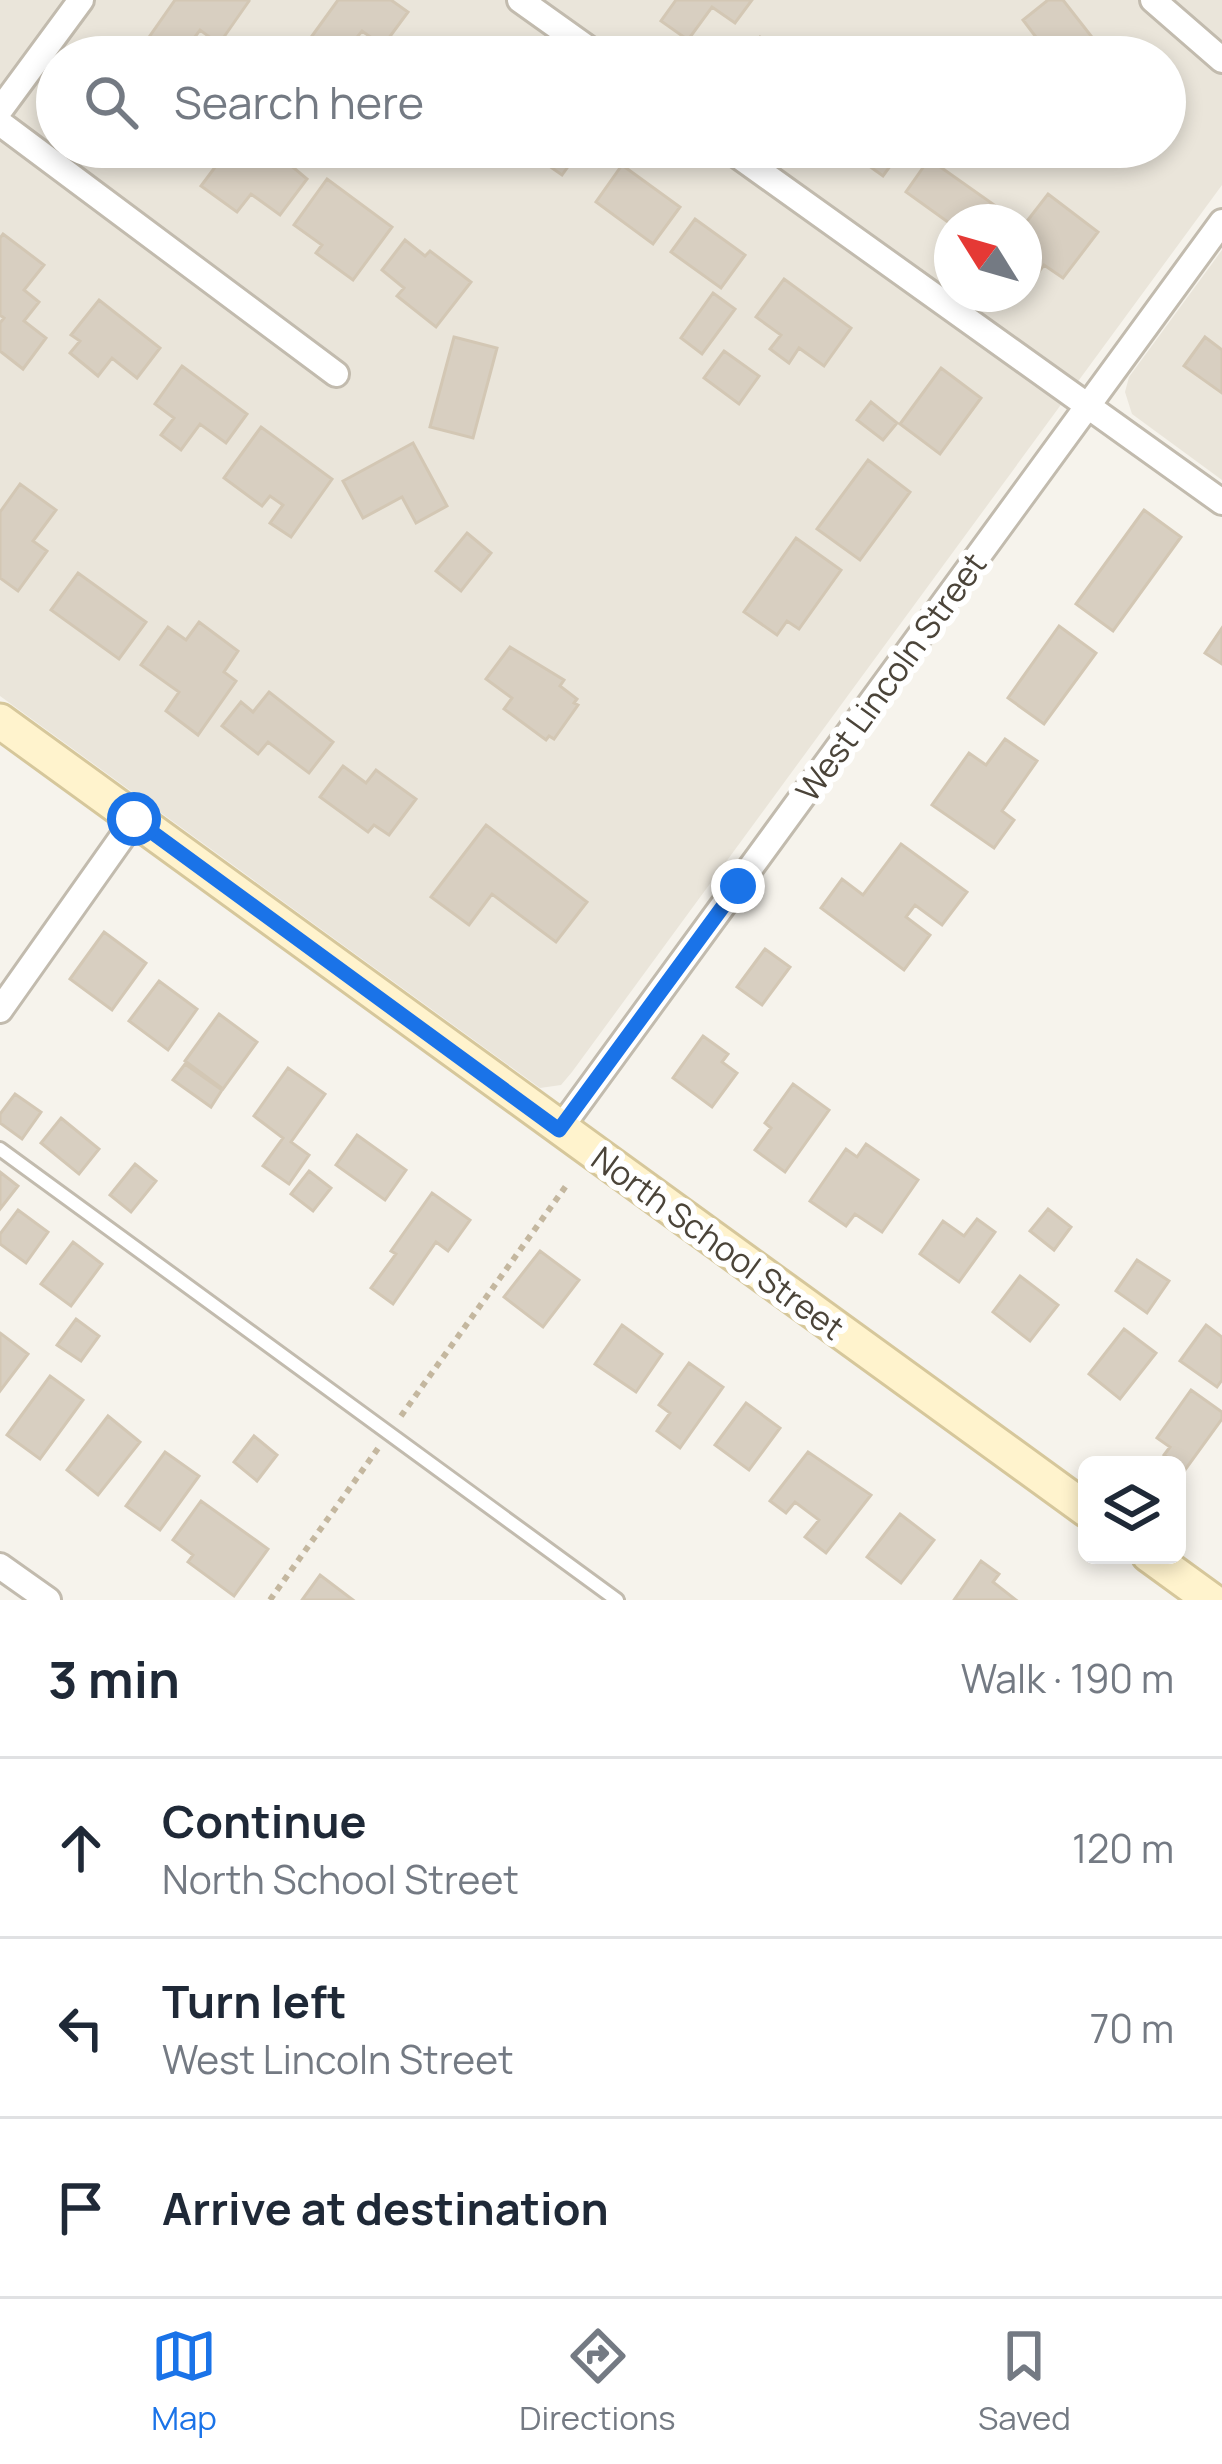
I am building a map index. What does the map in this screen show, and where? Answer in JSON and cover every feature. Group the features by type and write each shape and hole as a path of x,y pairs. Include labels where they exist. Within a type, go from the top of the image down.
{"street":[{"path":"54,36 81,0"},
{"path":"520,0 571,36"},
{"path":"1153,0 1222,60"},
{"path":"0,110 36,61"},
{"path":"0,123 36,150"},
{"path":"60,168 336,374"},
{"path":"755,168 1222,502"},
{"name":"West Lincoln Street","path":"559,1130 1222,222"},
{"name":"North School Street","path":"0,722 1078,1504"},
{"path":"0,1010 134,819"},
{"path":"1161,1564 1211,1600"},
{"path":"0,1566 48,1600"}],"lane":[{"path":"0,1149 616,1600"}],"path":[{"path":"270,1600 566,1186"}],"shaded area":[{"path":"0,0 1222,0 1222,185 561,1085 540,1088 0,696"},
{"path":"1222,250 1222,480 1132,414 1125,392 1129,377"}],"building":[{"path":"175,0 249,1 225,36 208,36 200,30 196,36 150,36"},
{"path":"338,0 391,0 408,12 390,36 369,36 362,31 358,36 312,36"},
{"path":"676,0 752,0 735,23 712,7 691,36 682,36 661,21"},
{"path":"1048,0 1063,0 1091,36 1035,36 1023,20"},
{"path":"214,168 294,168 307,179 280,215 251,194 237,212 201,186"},
{"path":"620,168 626,168 680,207 653,244 596,202"},
{"path":"923,168 942,168 993,204 934,204 934,212 906,192"},
{"path":"327,179 392,227 353,280 316,253 322,245 294,225"},
{"path":"1048,194 1098,232 1063,278 1042,268 1040,204"},
{"path":"695,219 745,255 721,288 671,252"},
{"path":"3,234 44,265 24,290 39,302 24,321 46,338 23,369 0,351"},
{"path":"405,240 425,256 430,251 471,282 436,327 397,296 404,288 382,270"},
{"path":"784,279 851,328 824,366 799,348 789,363 770,349 781,335 756,317"},
{"path":"713,293 735,309 702,354 681,338"},
{"path":"99,300 160,348 137,378 112,358 98,376 70,353 80,341 71,335"},
{"path":"454,337 497,348 473,438 430,427"},
{"path":"1205,337 1222,350 1222,393 1184,366"},
{"path":"724,351 759,376 739,404 704,378"},
{"path":"182,366 247,414 226,443 200,424 181,450 161,435 174,418 155,404"},
{"path":"941,368 981,398 940,454 900,424"},
{"path":"871,402 897,423 883,440 857,420"},
{"path":"261,427 332,479 291,537 270,523 283,505 270,496 262,506 224,478"},
{"path":"413,443 447,506 416,523 402,497 363,518 343,481"},
{"path":"868,460 910,492 860,560 817,529"},
{"path":"20,484 56,510 33,541 47,551 18,591 0,578 0,512"},
{"path":"1144,510 1181,537 1113,631 1076,604"},
{"path":"467,533 491,553 461,591 436,571"},
{"path":"796,538 841,570 799,629 787,621 777,635 744,612"},
{"path":"78,573 146,622 119,659 51,610"},
{"path":"199,622 238,651 224,672 236,681 198,735 166,711 179,692 141,665 168,627 186,640"},
{"path":"1059,626 1096,653 1044,724 1008,698"},
{"path":"1222,628 1222,664 1205,653"},
{"path":"510,647 564,680 560,686 577,699 574,703 578,705 554,739 546,740 504,709 512,698 486,679"},
{"path":"269,692 333,742 309,773 268,742 258,754 222,726 241,702 253,712"},
{"path":"1005,739 1037,761 1002,811 1014,820 994,848 932,805 969,753 986,765"},
{"path":"343,766 366,783 376,770 416,799 389,835 374,825 368,832 320,797"},
{"path":"486,825 587,902 556,942 492,894 469,925 431,897"},
{"path":"901,844 967,892 942,925 915,905 906,917 930,935 904,970 821,908 842,879 863,895"},
{"path":"104,932 146,963 112,1010 70,979"},
{"path":"765,949 790,967 762,1005 737,987"},
{"path":"159,981 197,1009 168,1050 129,1021"},
{"path":"219,1014 257,1042 223,1089 185,1061"},
{"path":"703,1036 728,1054 722,1062 737,1073 712,1107 673,1078"},
{"path":"185,1064 222,1090 211,1107 173,1080"},
{"path":"288,1068 325,1094 291,1142 309,1155 289,1184 263,1166 283,1138 254,1116"},
{"path":"793,1084 829,1110 785,1172 755,1150 771,1128 765,1123"},
{"path":"15,1094 41,1112 22,1139 0,1123 0,1114"},
{"path":"61,1118 99,1149 79,1174 41,1143"},
{"path":"357,1135 406,1170 385,1200 336,1165"},
{"path":"866,1144 918,1180 882,1232 855,1214 846,1226 810,1201 846,1149 857,1157"},
{"path":"135,1164 156,1181 131,1212 110,1195"},
{"path":"309,1171 331,1188 313,1211 291,1194"},
{"path":"0,1172 18,1186 0,1209"},
{"path":"432,1193 470,1220 448,1251 436,1242 393,1304 371,1288"},
{"path":"1048,1209 1071,1227 1054,1250 1030,1231"},
{"path":"18,1210 48,1232 26,1263 0,1244 0,1234"},
{"path":"977,1219 995,1232 959,1282 920,1254 943,1221 964,1236"},
{"path":"73,1242 102,1264 71,1306 41,1284"},
{"path":"540,1251 579,1280 543,1327 504,1297"},
{"path":"1137,1260 1169,1281 1147,1313 1116,1291"},
{"path":"1020,1276 1058,1305 1030,1341 993,1312"},
{"path":"76,1319 99,1336 81,1361 57,1345"},
{"path":"622,1325 662,1354 636,1392 595,1364"},
{"path":"1206,1325 1222,1337 1222,1380 1217,1387 1180,1361"},
{"path":"1124,1329 1156,1353 1120,1399 1089,1374"},
{"path":"0,1333 28,1354 0,1391"},
{"path":"689,1363 723,1387 680,1448 657,1431 670,1413 659,1405"},
{"path":"50,1376 83,1400 40,1459 7,1435"},
{"path":"1191,1390 1222,1412 1222,1419 1186,1469 1186,1456 1165,1456 1170,1447 1157,1438"},
{"path":"746,1403 780,1428 749,1470 715,1445"},
{"path":"108,1416 140,1442 98,1495 67,1470"},
{"path":"254,1436 277,1455 257,1481 234,1462"},
{"path":"165,1452 199,1476 160,1530 126,1506"},
{"path":"808,1452 871,1495 826,1553 805,1537 819,1520 795,1502 786,1513 770,1501"},
{"path":"201,1501 268,1549 234,1596 188,1562 193,1555 173,1540"},
{"path":"900,1514 934,1540 901,1583 867,1557"},
{"path":"981,1561 999,1574 993,1582 1016,1600 954,1600"},
{"path":"320,1575 353,1600 302,1600"}],"route":[{"path":"134,819 559,1130 738,886"}]}
